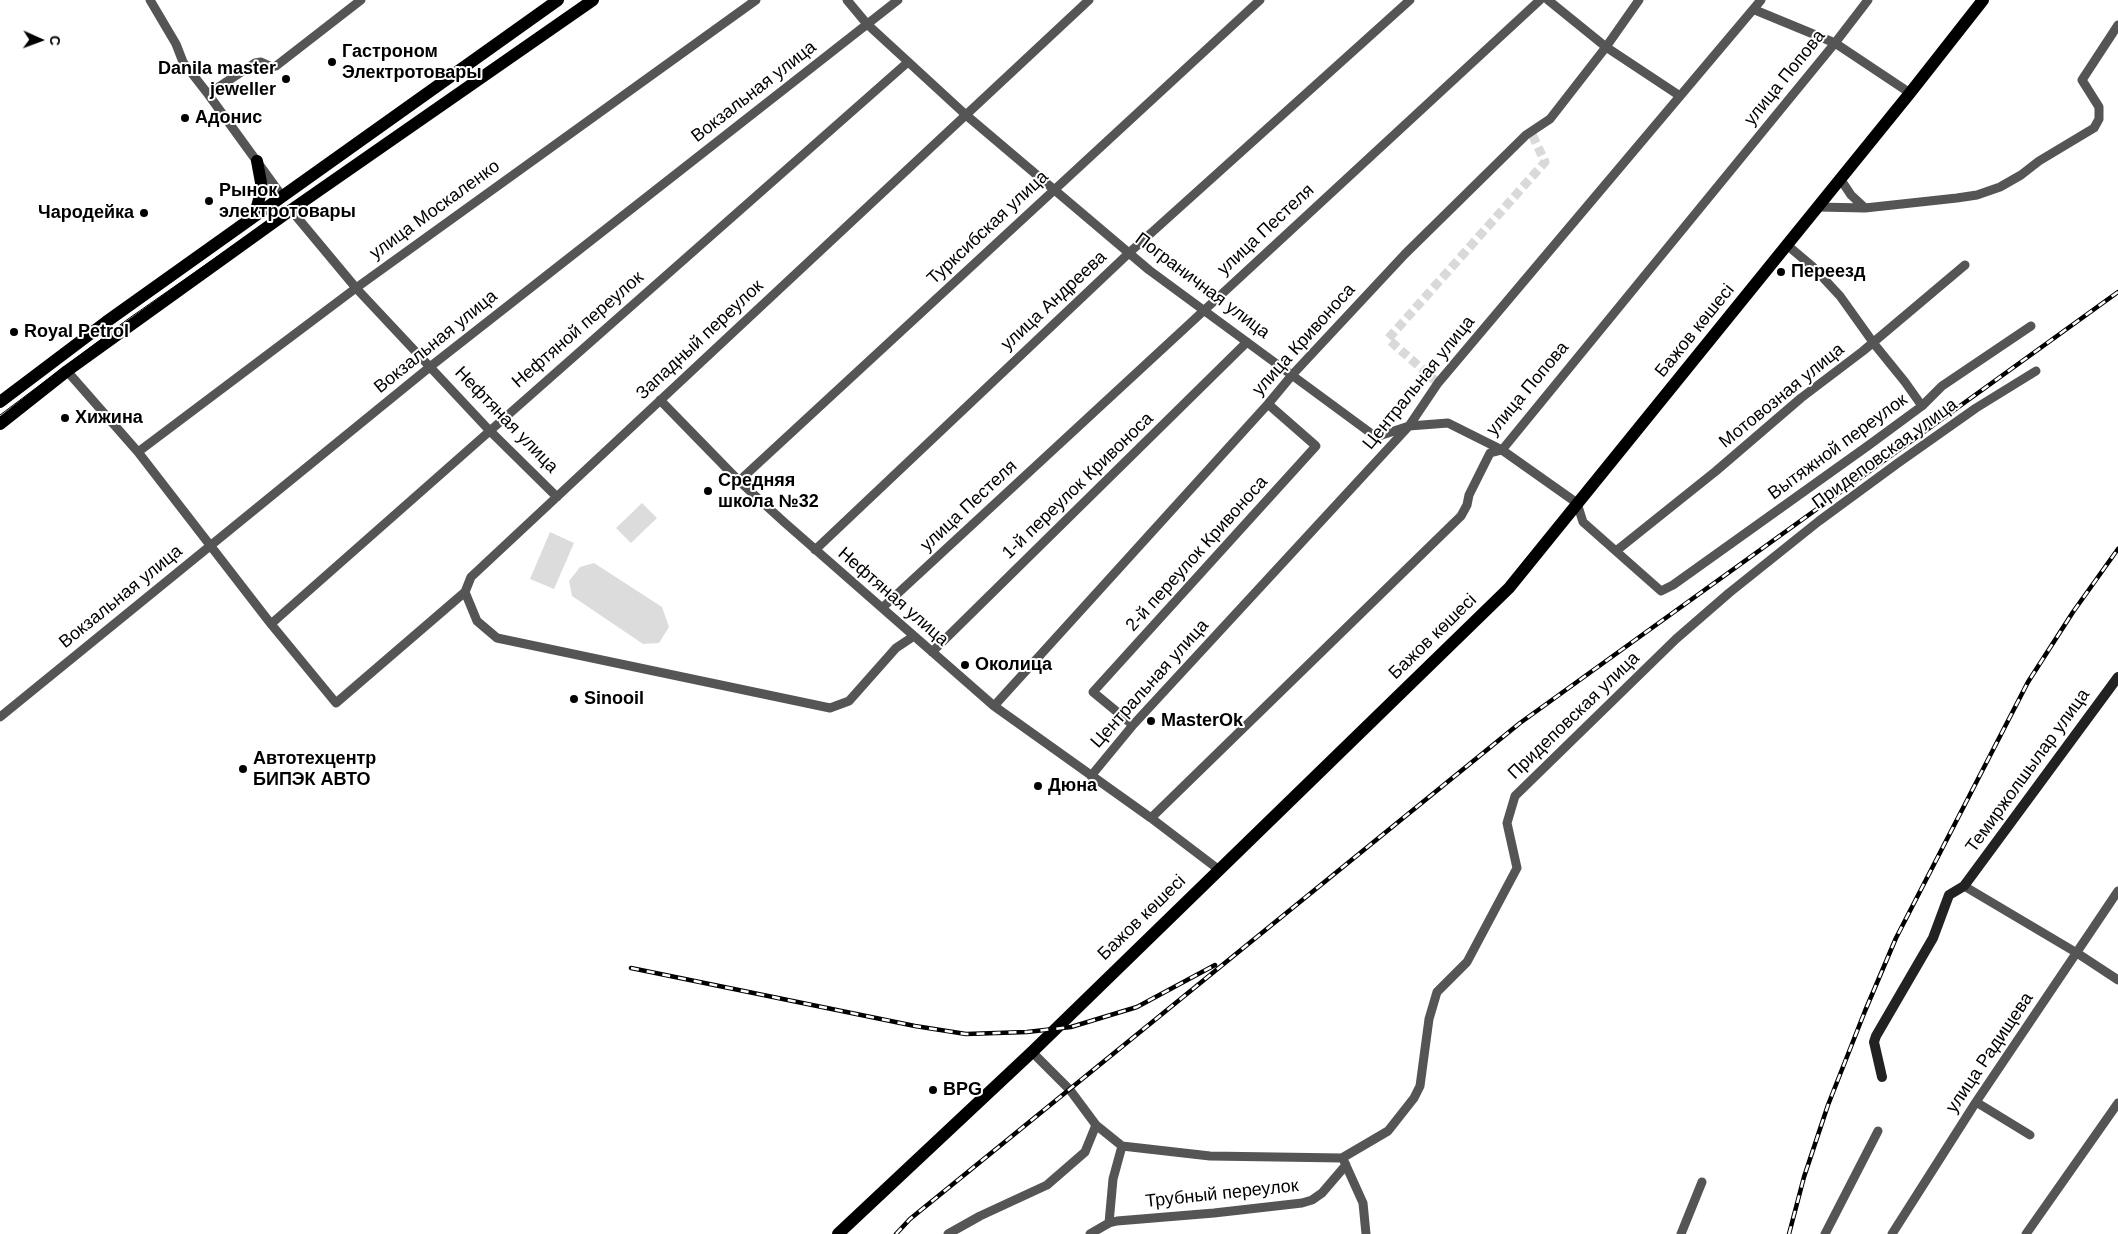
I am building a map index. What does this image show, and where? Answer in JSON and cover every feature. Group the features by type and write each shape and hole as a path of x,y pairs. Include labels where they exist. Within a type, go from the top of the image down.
{"main road":[{"path":"0,402 255,214 558,0"},
{"path":"0,424 67,371 291,210 593,0"},
{"name":"Бажов көшесі","path":"838,1234 1032,1052 1509,588 1841,180 1983,0"},
{"path":"255,214 262,188 257,161"},
{"path":"282,196 291,210"}],"street":[{"path":"150,0 176,44 183,62 282,196"},
{"path":"208,94 255,62 261,62 272,67 276,66 361,0"},
{"name":"улица Москаленко","path":"138,452 356,288 756,0"},
{"name":"Пограничная улица","path":"847,0 867,24 966,115 1149,270 1205,309 1376,437 1409,426 1448,423 1502,450 1577,503"},
{"name":"Вокзальная улица","path":"0,717 431,366 898,0"},
{"name":"Западный переулок","path":"271,624 336,703 465,592 471,577 1088,0"},
{"name":"Турксибская улица","path":"739,481 1053,189 1260,0"},
{"name":"улица Андреева","path":"815,550 1130,252 1410,0"},
{"name":"улица Пестеля","path":"882,608 1540,0"},
{"path":"1548,0 1606,47 1680,96"},
{"name":"улица Кривоноса","path":"994,706 1293,374 1405,254 1526,135 1550,119 1606,47 1639,0"},
{"name":"Центральная улица","path":"1091,776 1133,725 1409,426 1438,383 1762,0"},
{"name":"улица Попова","path":"1151,818 1461,516 1467,505 1469,495 1490,453 1502,450 1835,43 1868,0"},
{"path":"1755,10 1835,43 1910,94"},
{"path":"1818,207 1865,208 1958,198 1977,195 2000,187 2094,128 2099,119 2099,107 2082,80 2118,26"},
{"name":"Нефтяной переулок","path":"271,624 908,62"},
{"path":"1841,180 1851,196 1865,208"},
{"path":"1844,207 1850,204 1851,196"},
{"name":"Нефтяная улица","path":"291,210 356,288 489,430 558,497"},
{"path":"1787,245 1813,267 1827,282 1922,406"},
{"name":"Мотовозная улица","path":"1616,551 1716,471 1800,398 1873,342 1966,264"},
{"name":"Вытяжной переулок","path":"1616,551 1661,591 1724,549 1922,406 1942,386 2031,326"},
{"name":"1-й переулок Кривоноса","path":"932,652 1247,342"},
{"path":"67,371 138,452 271,624"},
{"name":"Придеповская улица","path":"1344,1162 1388,1131 1414,1098 1420,1086 1429,1019 1437,992 1467,962 1517,868 1507,823 1515,796 1676,639 1729,593 1819,521 1898,463 1976,408 2036,371"},
{"name":"Нефтяная улица","path":"660,400 739,481 994,706 1151,818 1218,869"},
{"name":"2-й переулок Кривоноса","path":"1133,725 1093,692 1316,446 1268,404"},
{"path":"1577,503 1583,522 1616,551"},
{"path":"465,592 477,621 497,638 830,708 849,701 896,648 914,636"},
{"name":"Темиржолшылар улица","path":"1882,1077 1874,1042 1876,1036 1914,974 1933,938 1949,895 1954,890 1964,886 2118,677"},
{"path":"1964,886 2078,953 2118,980"},
{"name":"улица Радищева","path":"1892,1234 1976,1102 2118,891"},
{"path":"1032,1052 1070,1090 1096,1125 1122,1146 1210,1156 1344,1162 1363,1203 1366,1234"},
{"path":"1976,1102 2030,1135"},
{"path":"2026,1234 2118,1103"},
{"path":"948,1234 980,1216 1047,1185 1085,1152 1096,1125"},
{"path":"1825,1234 1878,1131"},
{"path":"1109,1223 1113,1179 1122,1146"},
{"name":"Трубный переулок","path":"1090,1234 1109,1223 1302,1203 1312,1200 1322,1193 1344,1162"},
{"path":"1681,1234 1702,1182"}],"shaded area":[{"path":"642,503 657,518 631,543 616,528"},
{"path":"550,532 574,543 554,589 530,579"},
{"path":"594,563 662,607 669,627 659,643 643,644 572,596 569,581 580,567"}],"tunnel":[{"path":"1438,383 1388,339 1545,162 1531,132"}],"tram line":[{"path":"0,415 128,319 584,0"}],"railway":[{"path":"896,1234 910,1219 1520,723 2118,292"},
{"path":"1789,1234 1804,1177 1828,1105 1896,938 2028,682 2073,612 2118,549"},
{"path":"631,968 915,1026 966,1034 1027,1032 1071,1027 1137,1007 1215,965"}],"place":[{"name":"Гастроном Электротовары","path":"332,62"},
{"name":"Danila master jeweller","path":"286,79"},
{"name":"Адонис","path":"185,118"},
{"name":"Рынок электротовары","path":"209,201"},
{"name":"Чародейка","path":"144,213"},
{"name":"Переезд","path":"1781,272"},
{"name":"Royal Petrol","path":"14,332"},
{"name":"Хижина","path":"65,418"},
{"name":"Средняя школа №32","path":"708,491"},
{"name":"Околица","path":"965,665"},
{"name":"Sinooil","path":"574,699"},
{"name":"MasterOk","path":"1151,721"},
{"name":"Автотехцентр БИПЭК АВТО","path":"243,769"},
{"name":"Дюна","path":"1038,786"},
{"name":"BPG","path":"933,1090"}]}
